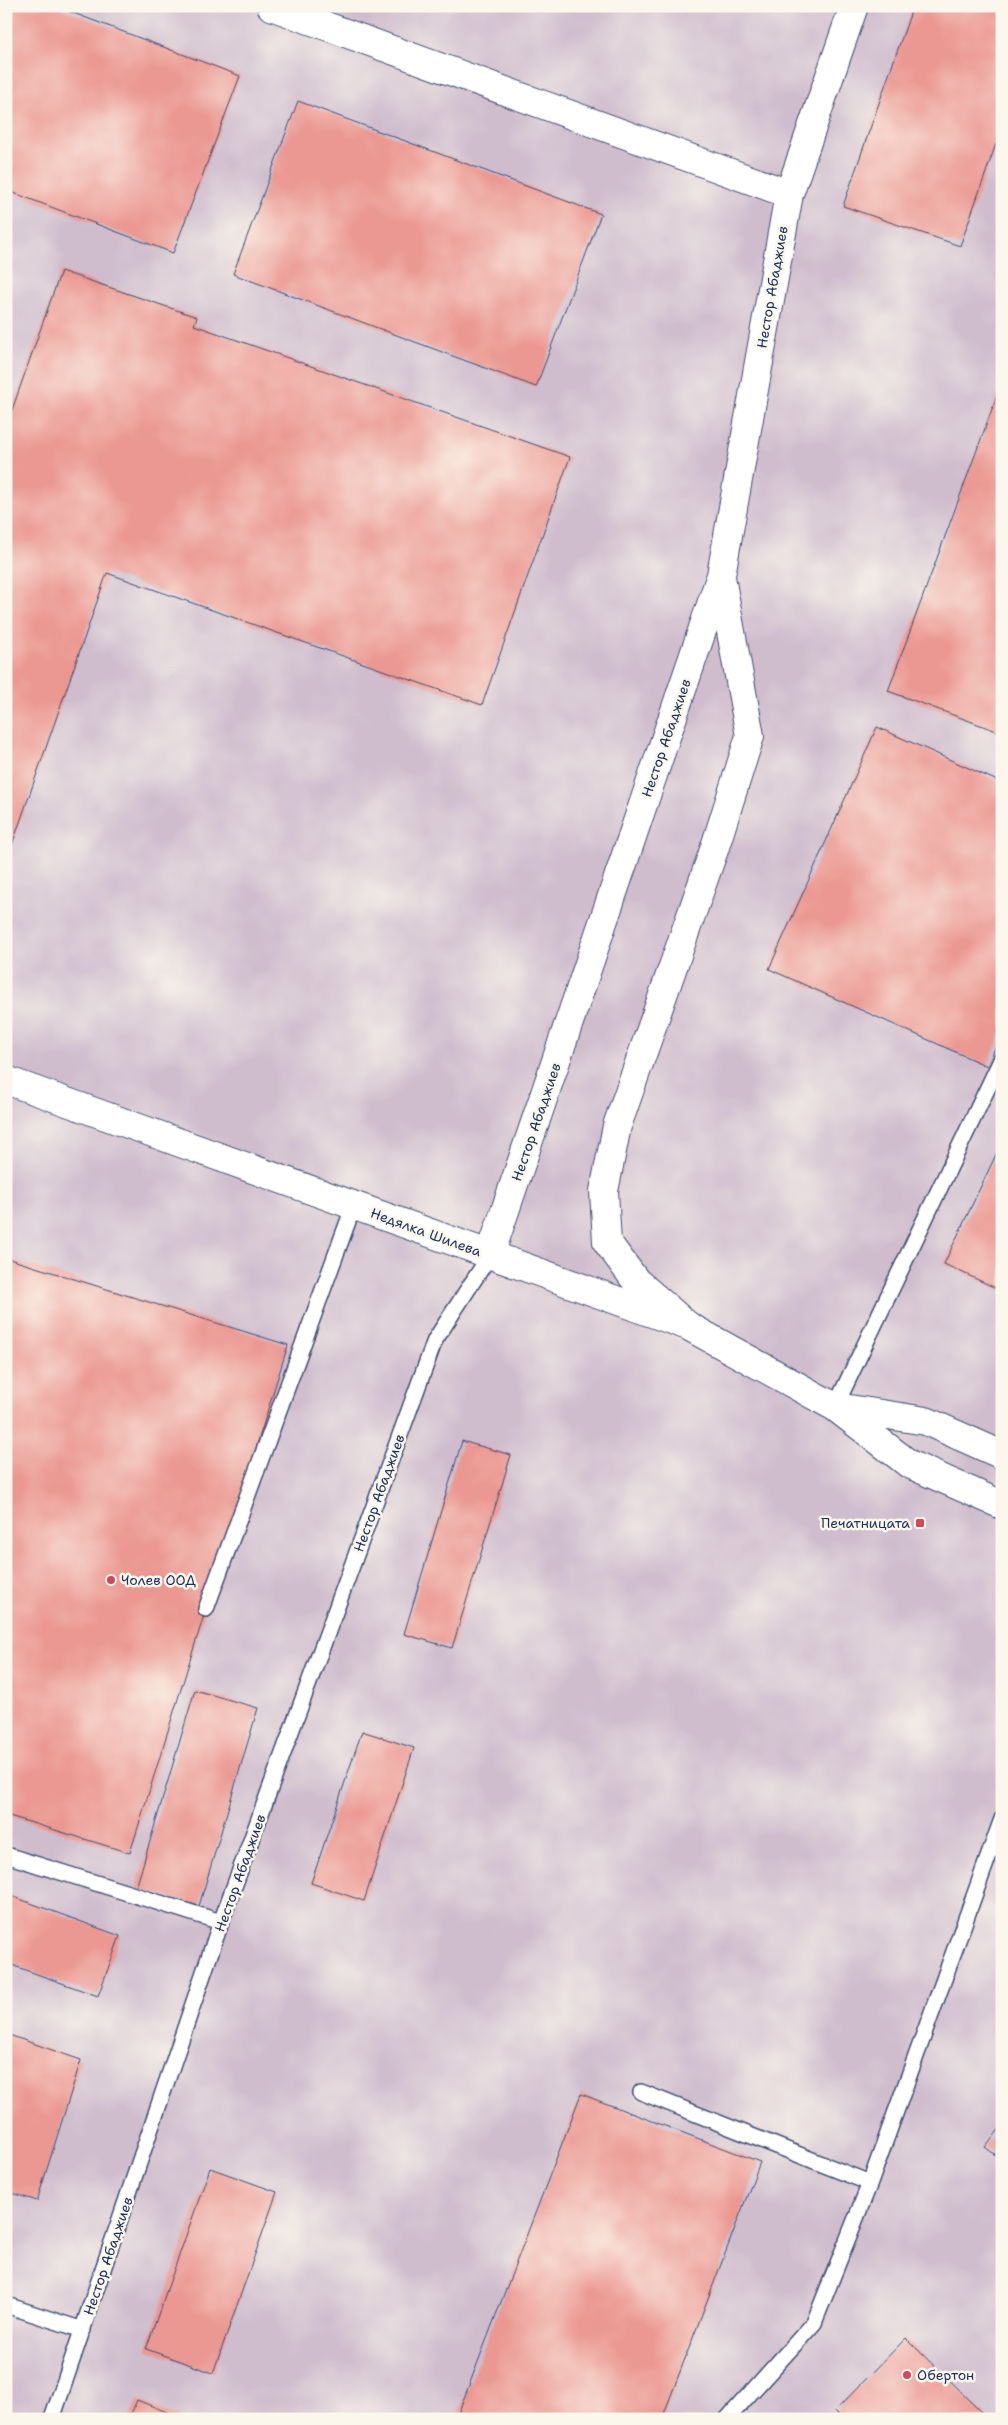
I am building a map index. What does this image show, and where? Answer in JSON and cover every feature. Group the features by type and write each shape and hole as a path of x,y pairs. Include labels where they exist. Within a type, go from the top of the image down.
{"street":[{"path":"271,6 789,194"},
{"name":"Нестор Абаджиев","path":"490,1255 721,575 789,194 854,6"},
{"name":"Нестор Абаджиев","path":"688,1326 636,1281 607,1242 604,1191 617,1126 714,850 750,736 721,575"},
{"name":"Недялка Шилева","path":"6,1080 688,1326 835,1407 909,1464 1002,1505"},
{"name":"Недялка Шилева","path":"835,1407 926,1421 1002,1455"}],"lane":[{"path":"835,1407 1002,1058"},
{"path":"206,1609 354,1205"},
{"name":"Нестор Абаджиев","path":"52,2419 221,1922 435,1340 490,1255"},
{"path":"726,2419 814,2323 870,2183 1002,1820"},
{"path":"6,1856 221,1922"},
{"path":"642,2092 870,2183"},
{"path":"6,2304 83,2330"}],"shaded area":[{"path":"6,6 1002,6 1002,2419 6,2419"}],"building":[{"path":"6,6 55,6 240,76 173,253 6,190"},
{"path":"913,6 1002,6 1002,127 960,246 843,206"},
{"path":"298,101 601,214 536,387 233,274"},
{"path":"61,271 197,317 194,325 570,457 482,705 107,573 6,862 6,427"},
{"path":"1002,382 1002,733 888,691"},
{"path":"877,727 1002,783 1002,1033 987,1066 769,969"},
{"path":"1002,1142 1002,1291 944,1264"},
{"name":"Чолев ООД","path":"6,1258 288,1345 130,1853 6,1815"},
{"path":"462,1441 511,1455 452,1648 404,1634"},
{"path":"195,1690 258,1708 199,1906 136,1888"},
{"path":"362,1731 414,1748 364,1901 311,1883"},
{"path":"6,1894 120,1936 98,1996 6,1963"},
{"path":"6,2034 81,2060 37,2201 6,2191"},
{"path":"581,2094 760,2162 662,2419 456,2419"},
{"path":"1002,2126 1002,2160 985,2147"},
{"path":"210,2168 277,2192 213,2373 146,2349"},
{"name":"Обертон","path":"906,2338 988,2419 843,2419 835,2411"},
{"path":"137,2400 184,2419 129,2419"}],"place":[{"name":"Печатницата","path":"920,1523"},
{"name":"Чолев ООД","path":"111,1580"},
{"name":"Обертон","path":"907,2375"}]}
